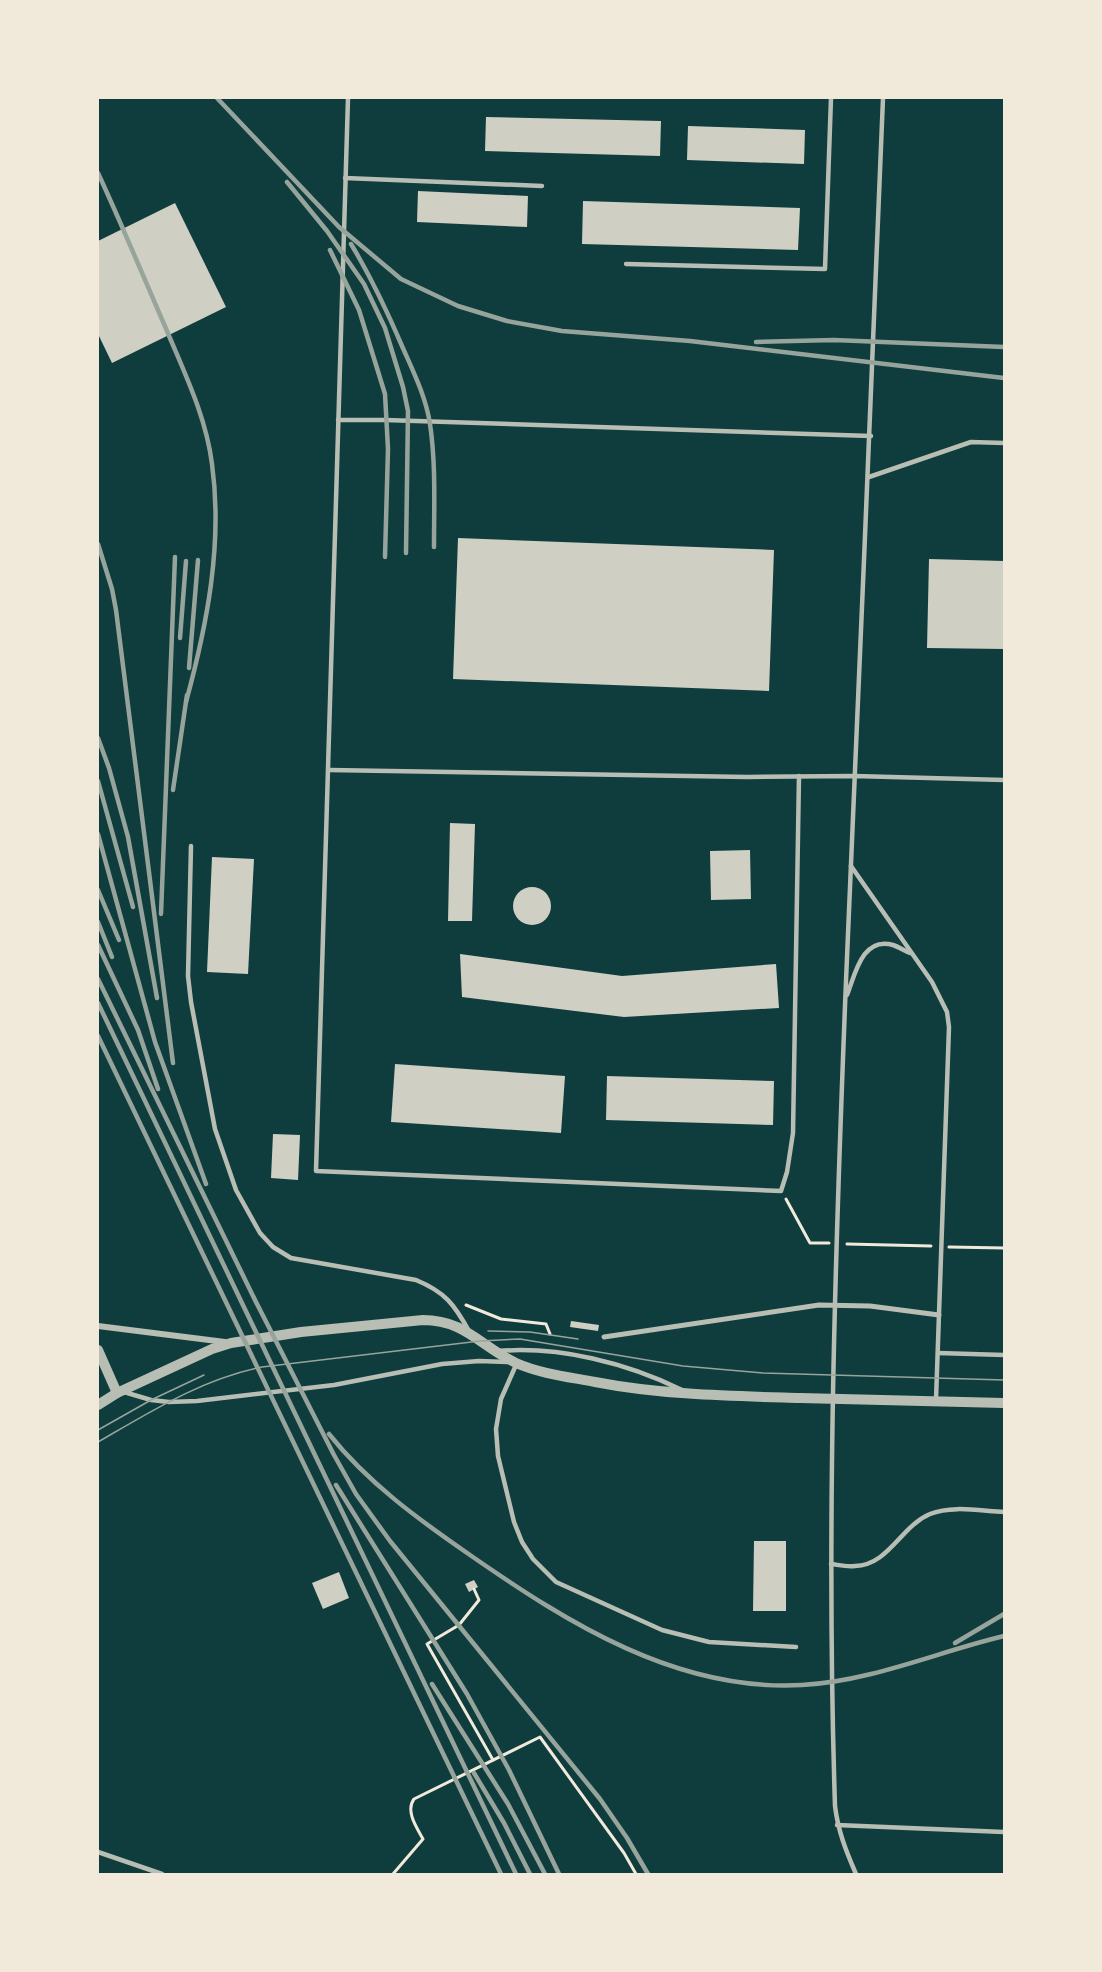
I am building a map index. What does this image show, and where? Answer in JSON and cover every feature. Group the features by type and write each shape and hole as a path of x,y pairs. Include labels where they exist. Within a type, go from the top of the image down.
{"street":[{"path":"604,1337 819,1305 870,1306 939,1315"},
{"path":"98,1405 118,1392 212,1349 231,1343 301,1332 423,1320 460,1327 516,1363 544,1372 600,1383 738,1396 1005,1403"},
{"path":"98,1326 231,1343"},
{"path":"98,1350 118,1392"}],"lane":[{"path":"348,98 316,1171 781,1191 787,1172 793,1133 799,776"},
{"path":"626,264 825,269 831,98"},
{"path":"856,1875 837,1825 835,1806 831,1682 831,1564 837,1222 850,866 871,436 883,98"},
{"path":"345,178 542,186"},
{"path":"338,420 871,436"},
{"path":"869,477 971,442 1005,443"},
{"path":"329,770 1005,780"},
{"path":"191,846 188,976 194,1030 215,1129 236,1190 260,1233 273,1247 291,1258 416,1280 434,1288 455,1307 470,1334"},
{"path":"850,866 942,998 947,1012 949,1027 936,1401"},
{"path":"845,1001 859,962 864,953 871,948 883,944 893,945 913,955"},
{"path":"495,1351 538,1350 590,1359 671,1384 687,1393"},
{"path":"938,1353 1005,1355"},
{"path":"118,1392 151,1400 197,1401 334,1385 442,1364 479,1361 516,1363 501,1399 496,1429 498,1456 514,1522 522,1542 540,1567 556,1582 662,1630 710,1642 796,1647"},
{"path":"831,1564 855,1566 869,1563 880,1557 920,1519 944,1510 1005,1512"},
{"path":"837,1825 1005,1832"},
{"path":"98,1852 162,1875"}],"path":[{"path":"781,1191 810,1243 834,1243"},
{"path":"846,1244 1005,1248"},
{"path":"445,1296 501,1319 546,1324 550,1334"},
{"path":"474,1589 478,1600 459,1625 427,1644 493,1760"},
{"path":"393,1875 423,1839 411,1813 411,1802 540,1737 624,1853 636,1875"}],"building":[{"path":"486,117 661,121 660,156 485,151"},
{"path":"688,126 805,130 804,164 687,160"},
{"path":"418,191 528,196 527,227 417,222"},
{"path":"583,201 800,208 798,250 582,244"},
{"path":"175,203 226,307 112,363 98,334 98,241"},
{"path":"458,538 774,550 769,691 453,679"},
{"path":"929,559 1004,561 1004,649 927,648"},
{"path":"450,823 475,824 472,921 448,921"},
{"path":"750,850 751,899 711,900 710,851"},
{"path":"212,857 254,859 248,974 207,972"},
{"path":"532,887 545,893 551,906 545,919 532,925 519,919 513,906 519,893"},
{"path":"460,954 622,976 776,964 779,1008 624,1017 462,997"},
{"path":"395,1064 565,1076 561,1133 391,1122"},
{"path":"607,1076 774,1081 773,1125 606,1120"},
{"path":"273,1134 300,1135 298,1180 271,1178"},
{"path":"571,1321 599,1325 598,1331 570,1327"},
{"path":"754,1541 786,1541 786,1611 753,1611"},
{"path":"339,1572 349,1598 323,1609 312,1583"},
{"path":"474,1580 478,1587 469,1592 465,1584"}],"tram line":[{"path":"488,1331 530,1332 578,1339"},
{"path":"98,1442 197,1388 240,1372 262,1367 480,1341 520,1339 683,1366 763,1373 1004,1380"},
{"path":"98,1430 151,1400 204,1375"}],"railway":[{"path":"217,98 339,227 401,279 458,306 507,321 562,331 690,341 1004,378"},
{"path":"98,173 194,396 205,429 212,464 216,524 211,584 186,702"},
{"path":"287,182 327,231 364,284 385,328 408,411 406,553"},
{"path":"351,244 385,307 415,375 425,404 433,454 434,547"},
{"path":"330,250 359,310 385,394 388,449 385,557"},
{"path":"756,342 834,340 1004,347"},
{"path":"98,544 116,610 173,1063"},
{"path":"161,914 175,557"},
{"path":"189,668 198,560"},
{"path":"180,638 186,561"},
{"path":"173,790 187,695"},
{"path":"98,738 109,768 128,837 157,998"},
{"path":"98,781 133,907"},
{"path":"98,834 155,1042 206,1184"},
{"path":"98,890 119,940"},
{"path":"98,922 112,957"},
{"path":"98,945 138,1030 158,1089"},
{"path":"98,979 256,1302 356,1494 390,1541 600,1799 648,1874"},
{"path":"98,1003 516,1874"},
{"path":"98,1036 501,1874"},
{"path":"329,1434 360,1469 395,1499 432,1528 507,1580 585,1628 668,1665 711,1677 756,1684 802,1685 879,1672 1004,1636"},
{"path":"336,1485 467,1694 509,1770 559,1874"},
{"path":"955,1643 1004,1614"},
{"path":"432,1684 508,1804 545,1874"},
{"path":"474,1773 504,1823 530,1874"}]}
